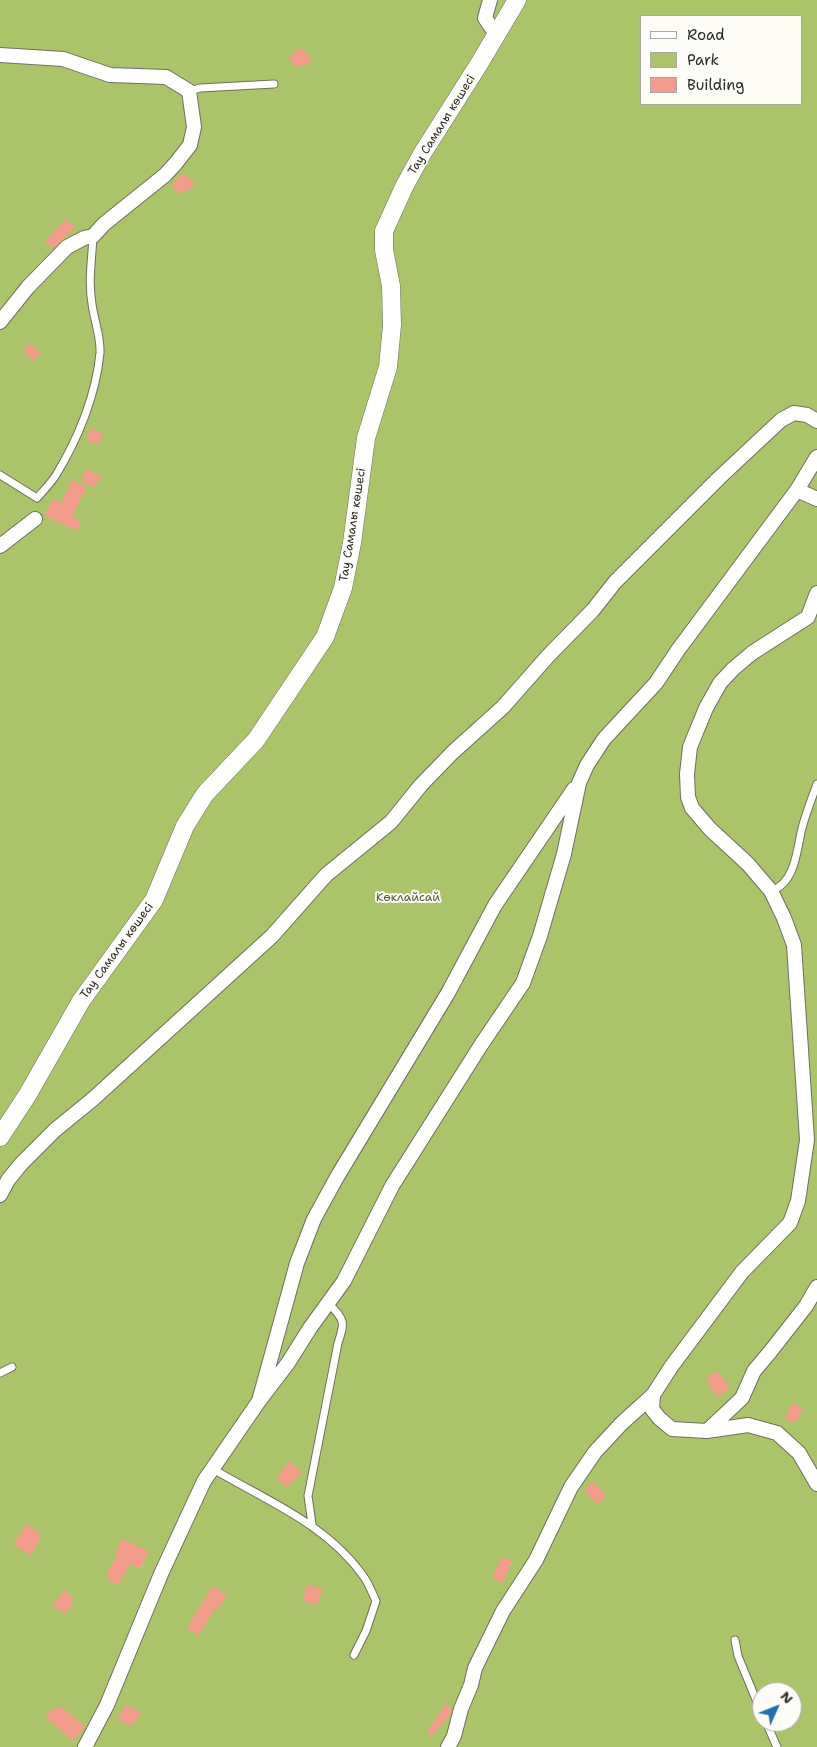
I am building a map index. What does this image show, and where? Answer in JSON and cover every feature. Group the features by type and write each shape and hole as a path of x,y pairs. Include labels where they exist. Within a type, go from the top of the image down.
{"street":[{"path":"490,0 485,18 491,27 500,29"},
{"name":"Тау Самалы көшесі","path":"0,1137 28,1094 81,1001 154,900 185,826 205,794 256,740 325,637 343,588 352,543 366,438 388,367 392,325 391,286 384,250 384,231 404,187 422,154 517,0"},
{"path":"0,55 64,59 110,75 166,77 189,91 194,127 190,145 165,175 104,224 93,236 84,238 67,247 28,287 0,322"},
{"path":"0,1195 8,1180 21,1164 55,1130 93,1099 272,936 326,875 391,822 421,785 503,707 548,656 593,610 615,582 719,478 781,420 794,413 807,415 817,422"},
{"path":"259,1401 296,1263 314,1219 337,1177 448,993 495,904 545,834 604,739 656,683 678,650 797,490 817,457"},
{"path":"797,490 817,499"},
{"path":"0,546 35,519"},
{"path":"448,1747 454,1736 460,1709 471,1685 475,1668 503,1611 536,1560 571,1487 595,1452 622,1423 653,1395 671,1367 742,1272 790,1223 798,1201 807,1140 794,945 771,891 748,864 710,829 692,808 688,797 687,774 690,747 706,708 720,683 752,653 808,618 817,593"},
{"path":"85,1747 107,1705 161,1574 204,1482 344,1281 392,1186 481,1045 523,983 540,936 564,854 579,782"},
{"path":"707,1431 742,1398 754,1371 806,1306 817,1287"},
{"path":"653,1395 652,1409 672,1430 707,1431 748,1425 777,1433 799,1453 817,1484"}],"lane":[{"path":"189,91 200,88 274,84"},
{"path":"0,475 37,498 55,476 74,441 87,409 93,390 100,352 89,278 93,236"},
{"path":"771,891 787,879 795,862 802,826 817,784"},
{"path":"312,1524 308,1496 338,1343 343,1328 341,1315 329,1304"},
{"path":"0,1373 12,1367"},
{"path":"213,1468 312,1524 350,1559 365,1579 376,1601 366,1632 354,1656"},
{"path":"735,1640 738,1656 752,1690"},
{"path":"770,1732 777,1747"}],"green space":[{"name":"Көклайсай","path":"0,0 817,0 817,1747 0,1747"}],"building":[{"path":"300,48 310,56 311,61 308,64 296,67 290,60 291,55"},
{"path":"183,173 195,184 187,192 184,189 179,194 171,186"},
{"path":"66,219 75,227 53,249 45,241"},
{"path":"30,343 41,353 33,361 23,351"},
{"path":"90,428 103,433 98,445 86,440"},
{"path":"86,469 101,476 95,487 81,481"},
{"path":"72,480 87,487 72,517 81,521 77,531 44,515 53,499 61,503"},
{"path":"716,1370 730,1387 718,1397 708,1385 710,1384 706,1379"},
{"path":"793,1403 803,1409 795,1423 785,1418"},
{"path":"290,1461 302,1472 287,1487 277,1478 283,1471 281,1470"},
{"path":"593,1482 606,1496 597,1504 584,1490"},
{"path":"26,1524 40,1533 39,1536 41,1537 31,1555 14,1545"},
{"path":"122,1539 149,1551 140,1569 130,1564 118,1585 107,1579 109,1575 106,1574 117,1556 115,1555"},
{"path":"502,1556 512,1561 503,1583 492,1578"},
{"path":"308,1584 323,1590 316,1606 302,1600"},
{"path":"212,1586 227,1595 218,1609 216,1607 198,1636 187,1628"},
{"path":"64,1590 73,1597 71,1600 74,1602 65,1614 53,1605"},
{"path":"446,1703 452,1709 450,1715 432,1736 427,1731"},
{"path":"127,1704 141,1713 134,1724 132,1723 129,1726 117,1718"},
{"path":"60,1706 85,1726 73,1741 45,1716 54,1707 56,1710"}]}
